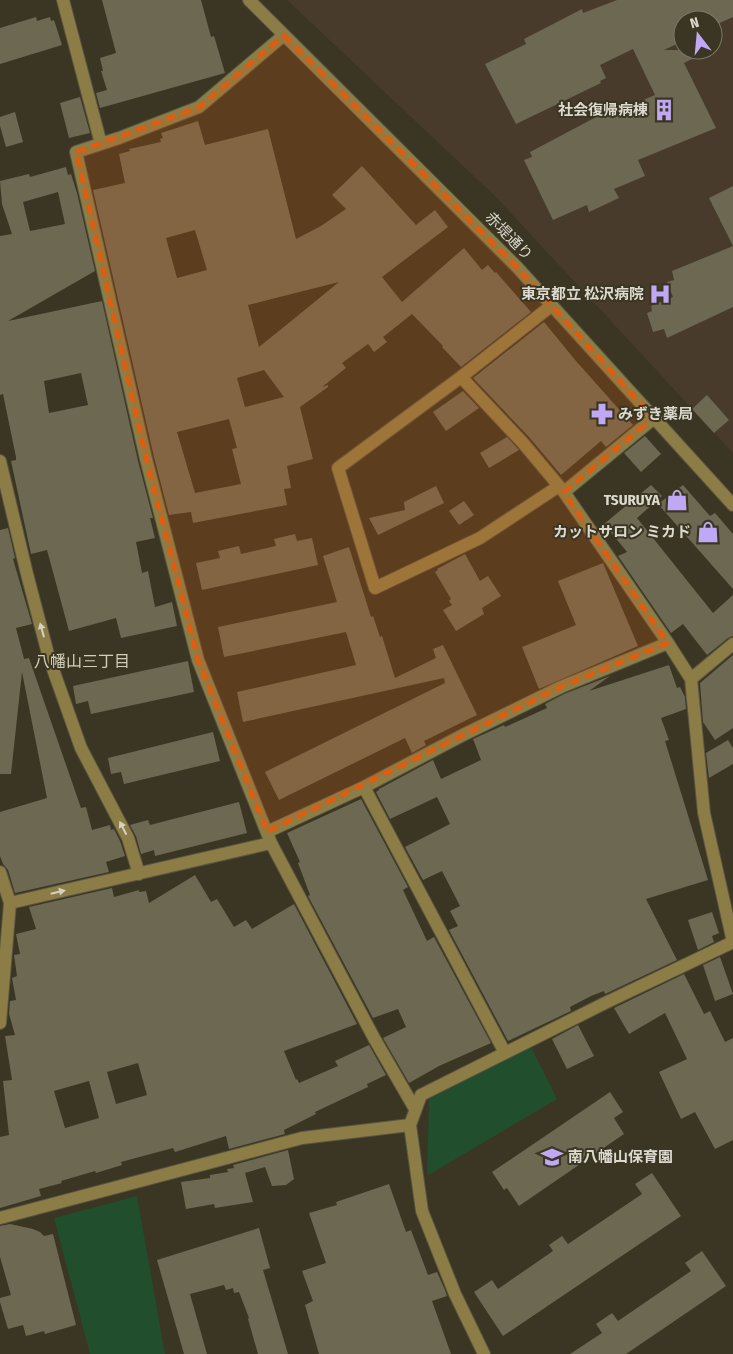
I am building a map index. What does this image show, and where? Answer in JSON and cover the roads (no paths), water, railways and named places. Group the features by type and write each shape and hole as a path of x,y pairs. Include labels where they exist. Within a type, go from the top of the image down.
{"street":[{"path":"63,0 101,144"},
{"name":"赤堤通り","path":"249,0 517,267 550,306 733,505"},
{"path":"284,35 199,107 76,152 146,459 198,660 269,838 374,1038 415,1108"},
{"path":"550,306 461,378 338,468 375,588 480,538 562,489 654,418"},
{"path":"461,378 523,443 562,489 690,678 704,813 733,942 422,1094 415,1108 410,1126 422,1211 455,1294 484,1354"},
{"path":"0,461 49,658 81,748 128,838 139,874"},
{"path":"10,903 139,874 269,838 463,735 561,687 668,643"},
{"path":"690,678 733,644"},
{"path":"364,787 505,1054"},
{"path":"0,872 10,903 0,1023"},
{"path":"0,1218 302,1138 410,1126"}],"place":[{"name":"社会復帰病棟","path":"664,110"},
{"name":"東京都立 松沢病院","path":"660,294"},
{"name":"みずき薬局","path":"602,414"},
{"name":"TSURUYA","path":"677,500"},
{"name":"カットサロン ミカド","path":"708,532"},
{"name":"南八幡山保育園","path":"552,1157"}],"district":[{"name":"八幡山三丁目","path":"82,661"}]}
